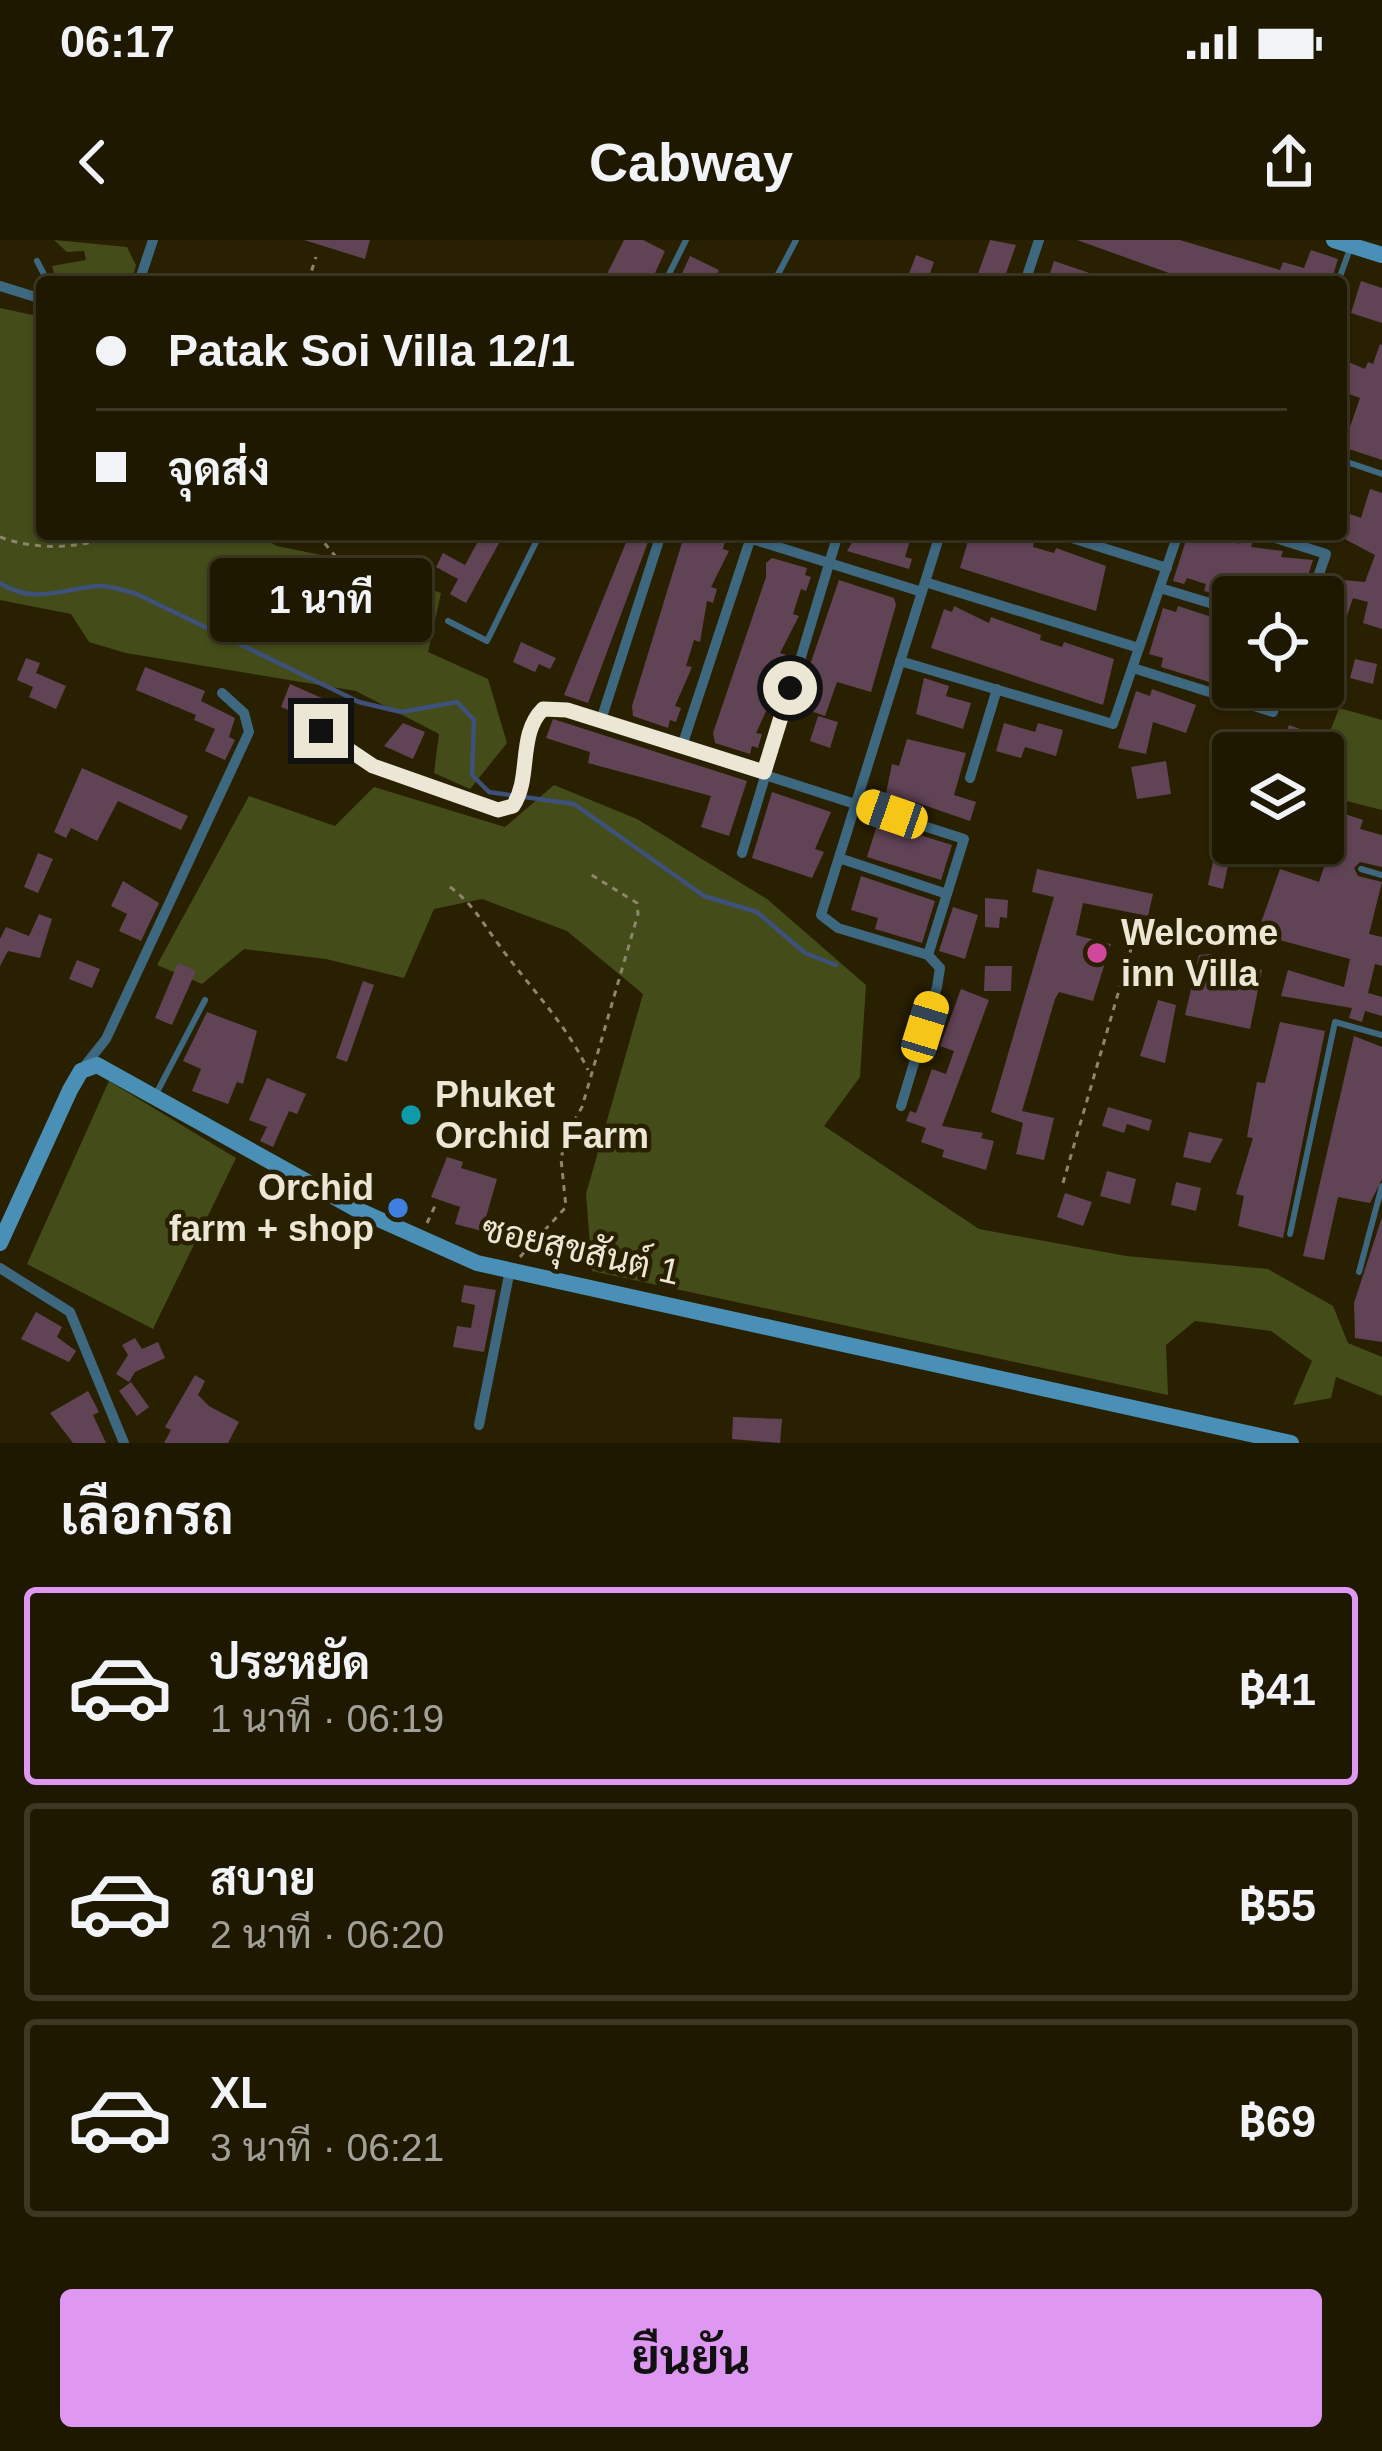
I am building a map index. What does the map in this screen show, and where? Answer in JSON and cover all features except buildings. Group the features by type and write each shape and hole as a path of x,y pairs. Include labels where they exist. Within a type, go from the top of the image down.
{"street":[{"path":"141,276 153,240"},
{"path":"1027,276 1039,240"},
{"path":"1342,243 1382,254"},
{"path":"0,286 36,297"},
{"path":"601,720 659,540"},
{"path":"682,746 751,540"},
{"path":"763,540 829,563 1139,648"},
{"path":"742,853 836,540"},
{"path":"901,1106 940,968 928,955 824,919 938,540"},
{"path":"1078,540 1166,568"},
{"path":"901,661 1114,724 1176,540"},
{"path":"1282,540 1326,554 1318,576"},
{"path":"1160,588 1212,604"},
{"path":"1132,668 1212,693"},
{"path":"970,778 997,689"},
{"path":"0,1243 81,1071 106,1039 249,732 244,713 222,693"},
{"path":"321,731 373,766 498,810 518,798 529,729 543,709 567,710 964,839 928,955"},
{"path":"839,858 947,894"},
{"name":"ซอยสุขสันต์ 1","path":"81,1071 97,1065 416,1240 510,1270 1291,1443"},
{"path":"0,1268 70,1312 124,1443"},
{"path":"479,1425 510,1270"}],"lane":[{"path":"668,276 686,240"},
{"path":"778,276 796,240"},
{"path":"1339,276 1342,243"},
{"path":"37,261 45,276"},
{"path":"1347,462 1382,473"},
{"path":"448,621 487,640 537,540"},
{"path":"1361,869 1382,875"},
{"path":"154,1097 205,1000"},
{"path":"1290,1234 1335,1022 1382,1035"},
{"path":"1359,1271 1382,1186"}],"path":[{"path":"310,276 316,257"},
{"path":"0,537 57,546 86,540"},
{"path":"322,540 341,563"},
{"path":"510,1270 551,1217 566,1207 561,1159 638,914 638,903 590,874"},
{"path":"450,887 473,904 502,950 537,988 569,1032 590,1073"},
{"path":"1063,1184 1140,918"}],"green space":[{"path":"54,240 127,247 136,265 133,276 55,276 52,266 86,260 84,251 67,252"},
{"path":"0,308 36,316 36,540 266,540 360,563 441,593 428,652 488,679 507,743 470,789 434,773 439,734 356,691 126,653 89,642 71,614 0,600"},
{"path":"1339,708 1382,720 1382,810 1344,800 1344,732 1330,732"},
{"path":"554,785 637,819 767,899 866,985 860,1077 824,1126 979,1229 1126,1256 1268,1269 1333,1306 1348,1343 1382,1357 1382,1396 1336,1377 1331,1398 1293,1405 1312,1361 1271,1331 1195,1321 1166,1345 1168,1395 592,1271 586,1194 643,994 567,931 482,899 434,909 404,978 326,959 244,949 202,984 157,965 249,796 335,826 374,787 505,827"},
{"path":"109,1081 236,1158 153,1329 27,1264"}],"waterway":[{"path":"0,583 37,594 103,586 137,594 359,702 401,712 457,702 474,720 472,775 489,792 574,804 704,896 757,912 805,953 836,965"}],"place":[{"name":"Welcome inn Villa","path":"1097,953"},
{"name":"Phuket Orchid Farm","path":"411,1115"},
{"name":"Orchid farm + shop","path":"398,1208"}],"route":[{"path":"321,731 373,766 498,810 513,806 520,795 529,729 543,709 567,710 764,772 790,688"}]}
